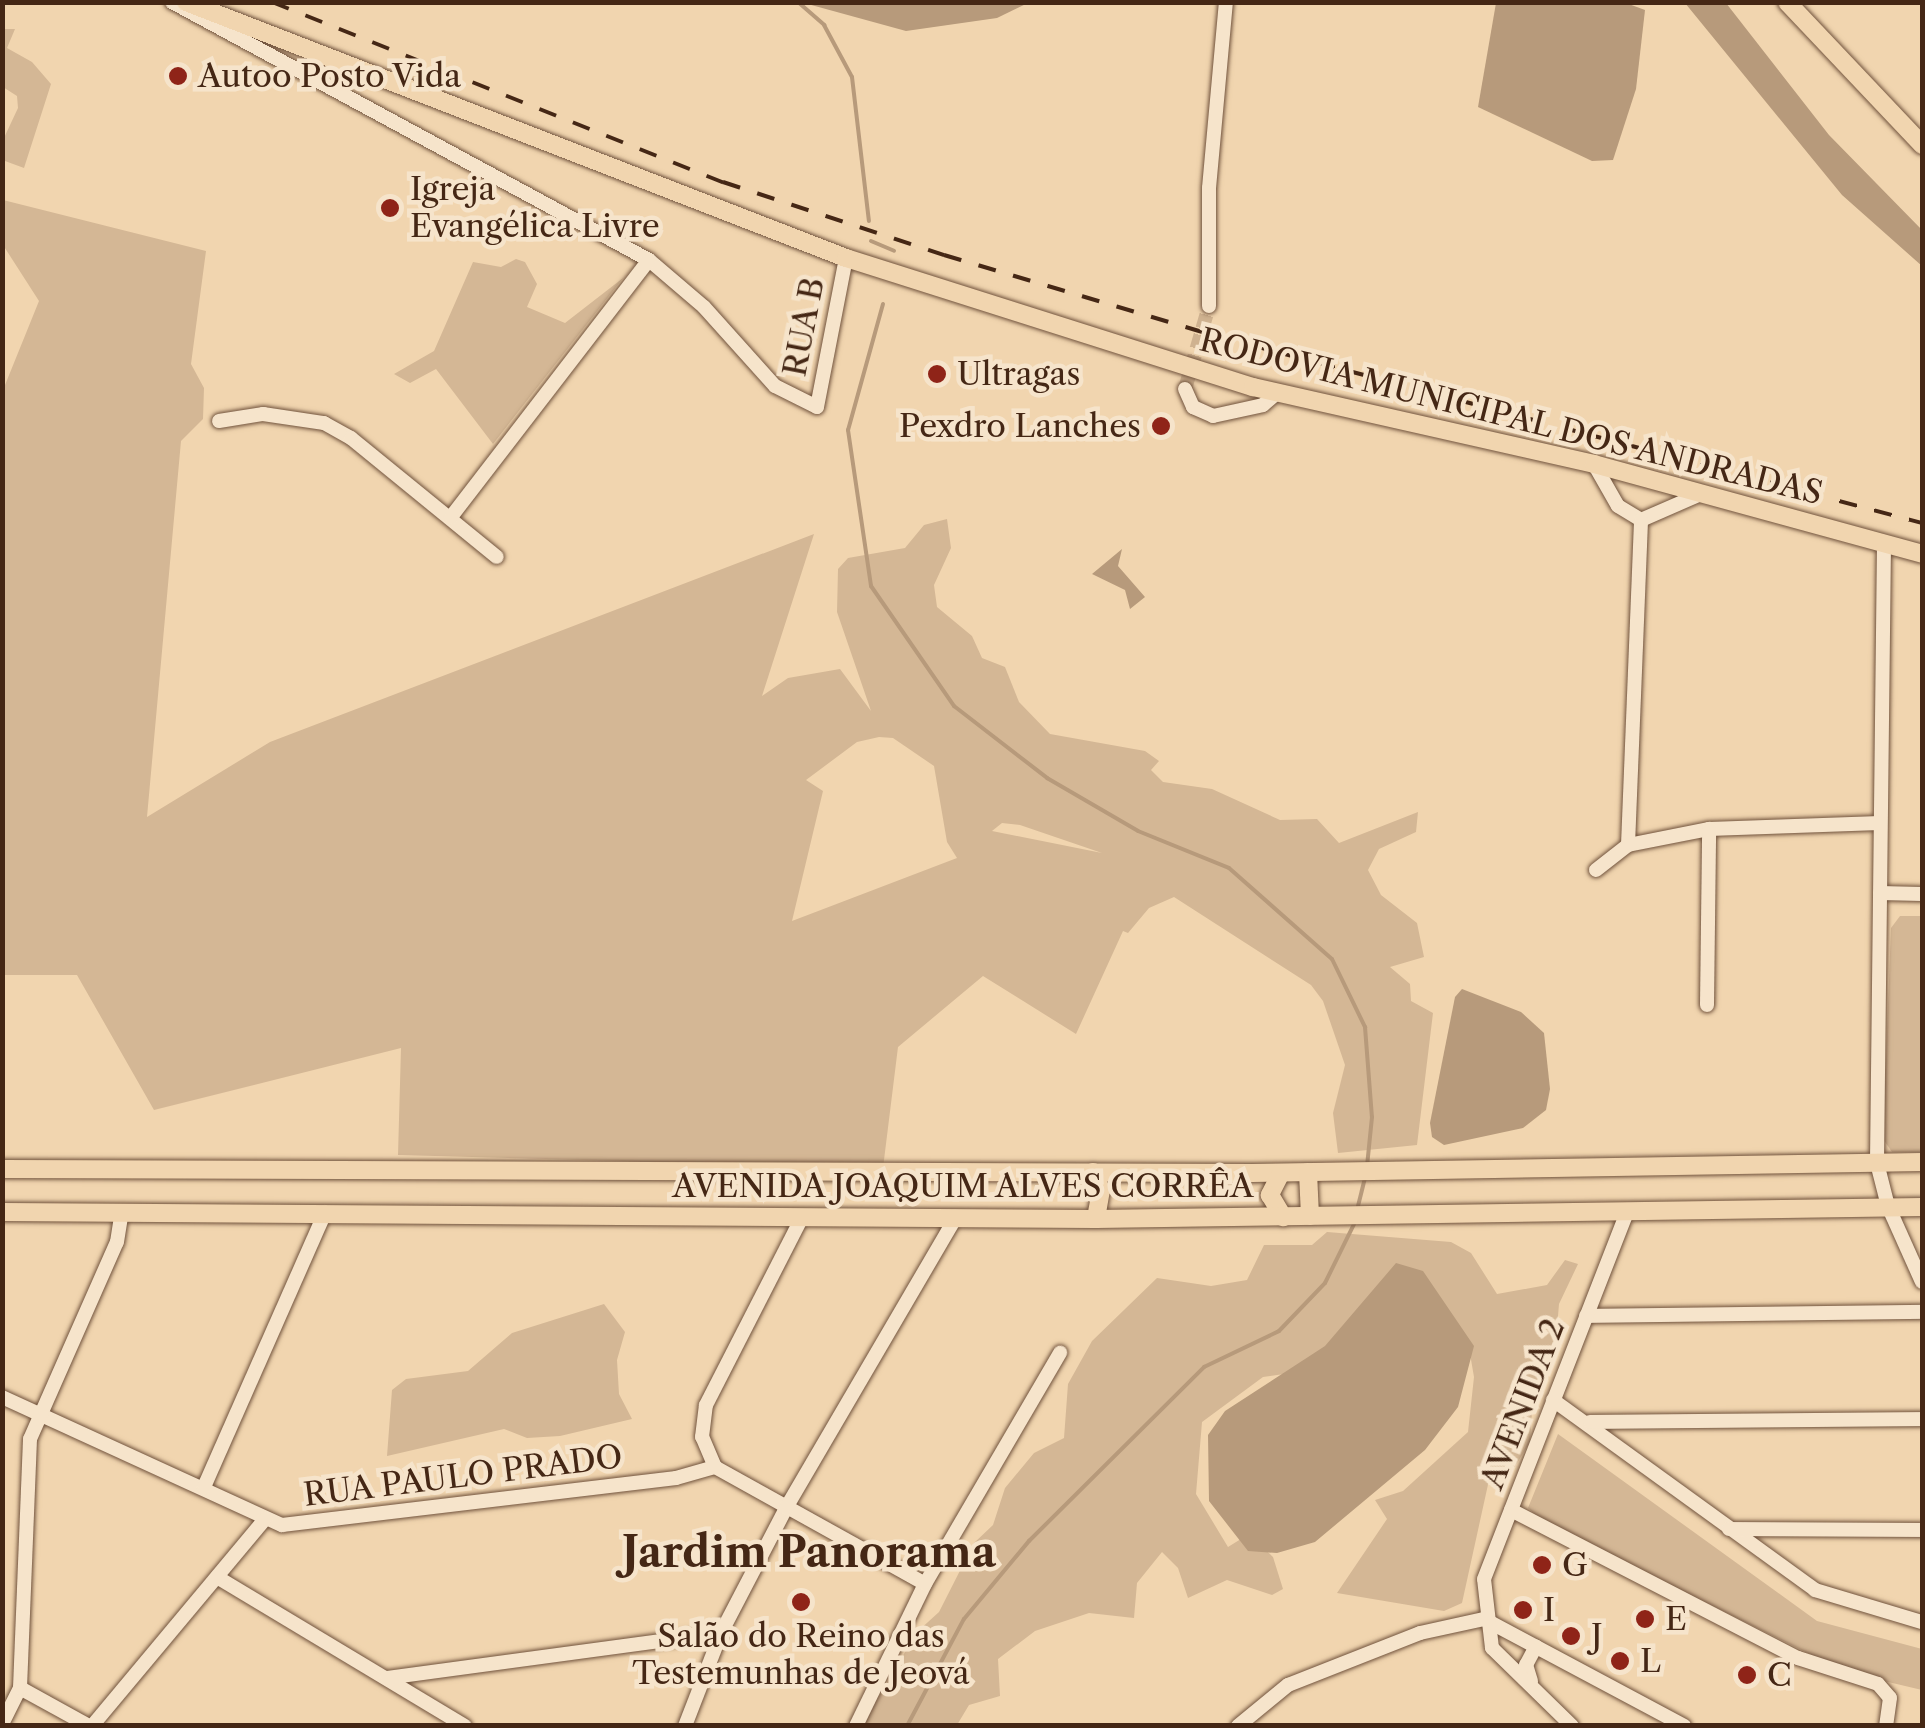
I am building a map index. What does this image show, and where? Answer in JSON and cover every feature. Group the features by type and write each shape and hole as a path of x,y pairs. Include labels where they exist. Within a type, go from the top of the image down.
{"main road":[{"name":"RODOVIA MUNICIPAL DOS ANDRADAS","path":"186,2 846,258 1277,393 1594,464 1922,554"},
{"path":"1787,2 1922,144"},
{"name":"AVENIDA JOAQUIM ALVES CORRÊA","path":"2,1169 1308,1172 1922,1162"},
{"path":"1092,1172 1101,1190 1096,1219"},
{"path":"1281,1172 1270,1195 1283,1217"},
{"path":"1308,1172 1310,1216"},
{"name":"AVENIDA JOAQUIM ALVES CORRÊA","path":"2,1212 1096,1219 1922,1207"}],"street":[{"path":"172,2 648,260 450,516"},
{"path":"1209,306 1210,188 1226,2"},
{"name":"RUA B","path":"648,260 704,307 775,386 817,407 846,258"},
{"path":"1185,389 1194,408 1214,416 1264,405 1277,393"},
{"path":"220,421 263,414 324,423 450,516 497,557"},
{"path":"1594,464 1618,506 1641,520"},
{"path":"1641,520 1703,493"},
{"path":"1628,846 1641,520"},
{"path":"1884,544 1877,1163 1888,1206 1922,1282"},
{"path":"1596,870 1628,846 1709,829 1880,824"},
{"path":"1706,1005 1709,829"},
{"path":"1880,893 1922,894"},
{"path":"2,1724 20,1688 28,1457 40,1414 117,1242 122,1211"},
{"name":"AVENIDA 2","path":"1484,1618 1484,1579 1627,1212"},
{"path":"204,1487 325,1213"},
{"path":"802,1217 706,1404 702,1437 715,1467 925,1584"},
{"path":"685,1726 721,1633 786,1508 956,1217"},
{"path":"1586,1316 1922,1312"},
{"path":"856,1726 925,1584 1060,1354"},
{"name":"RUA PAULO PRADO","path":"2,1398 204,1487 265,1519 308,1524 676,1478 715,1467"},
{"path":"1554,1400 1590,1422 1815,1590 1922,1622"},
{"path":"1590,1422 1922,1419"},
{"path":"1511,1510 1798,1658 1878,1684 1890,1698 1886,1726"},
{"path":"20,1688 90,1726 265,1519"},
{"path":"1729,1529 1922,1530"},
{"path":"217,1577 465,1726"},
{"path":"1484,1618 1492,1648 1572,1726"},
{"path":"1238,1726 1288,1685 1420,1633 1484,1618 1684,1726"},
{"path":"388,1678 721,1633"},
{"path":"1536,1646 1526,1665 1536,1691"}],"shaded area":[{"path":"804,3 1028,3 997,18 906,31"},
{"path":"1496,3 1626,3 1645,10 1636,89 1613,160 1592,161 1478,107"},
{"path":"1685,3 1726,3 1829,135 1922,230 1922,266 1842,195"},
{"path":"2,29 15,29 7,48 32,62 51,84 24,168 5,161 3,140 18,108 17,96 3,87"},
{"path":"3,200 206,251 191,364 204,388 203,419 181,441 147,817 270,742 814,534 762,696 788,678 840,669 871,711 837,612 838,569 848,558 905,548 924,525 947,519 951,548 934,585 937,607 972,636 982,658 1005,667 1019,702 1050,734 1145,751 1159,761 1151,770 1163,782 1212,789 1280,820 1317,819 1339,843 1418,812 1416,832 1379,849 1368,870 1381,895 1417,923 1424,957 1390,967 1410,984 1411,1001 1433,1013 1417,1145 1338,1153 1333,1113 1345,1065 1323,1001 1311,985 1174,897 1149,908 1128,933 1123,931 1076,1034 983,976 898,1047 883,1168 398,1155 401,1048 154,1110 77,975 3,975 3,390 39,301 3,245","holes":["893,738 934,766 947,842 957,858 792,921 823,791 806,780 857,742","1002,823 1020,825 1102,853 992,831"]},
{"path":"516,259 525,262 537,284 527,307 565,323 623,278 493,444 436,369 410,383 394,374 434,351 473,262 501,267"},
{"path":"1122,549 1118,566 1145,597 1130,609 1125,590 1092,574"},
{"path":"1900,916 1922,916 1922,1152 1892,1152 1883,1139 1891,928"},
{"path":"1462,989 1521,1012 1544,1033 1550,1089 1546,1110 1523,1128 1444,1145 1432,1137 1430,1123 1455,997"},
{"path":"1327,1232 1451,1242 1471,1253 1497,1294 1547,1285 1565,1260 1578,1264 1559,1304 1555,1352 1532,1412 1530,1442 1511,1473 1489,1480 1462,1603 1444,1611 1337,1593 1387,1519 1375,1500 1403,1491 1468,1432 1474,1377 1469,1348 1263,1377 1202,1422 1196,1494 1228,1547 1249,1534 1273,1557 1283,1589 1272,1595 1227,1580 1188,1598 1178,1568 1162,1552 1137,1583 1134,1618 1089,1613 1035,1631 998,1659 1000,1696 969,1705 957,1725 861,1726 917,1632 939,1612 974,1543 993,1525 1005,1488 1034,1453 1064,1438 1068,1384 1092,1341 1157,1278 1211,1286 1247,1280 1264,1245 1312,1245"},
{"path":"1396,1263 1423,1271 1474,1346 1458,1407 1425,1450 1315,1542 1277,1553 1248,1551 1209,1501 1208,1435 1225,1411 1325,1346"},
{"path":"604,1304 625,1332 617,1360 619,1394 632,1419 560,1436 527,1438 504,1429 387,1456 392,1390 406,1379 468,1371 512,1333"},
{"path":"1558,1434 1817,1621 1922,1649 1922,1690 1846,1672 1542,1521 1528,1508"}],"waterway":[{"path":"798,2 824,25 852,77 869,221"},
{"path":"871,241 894,251"},
{"path":"883,304 848,430 871,586 954,706 1047,778 1138,831 1229,868 1332,959 1365,1027 1372,1117 1367,1166"},
{"path":"1357,1210 1366,1175"},
{"path":"907,1726 964,1619 1029,1541 1204,1367 1279,1331 1325,1283 1354,1224"}],"tunnel":[{"path":"1185,389 1209,306"}],"railway":[{"path":"272,2 723,182 944,255 1213,335 1922,523"}],"place":[{"name":"Autoo Posto Vida","path":"178,76"},
{"name":"Igreja Evangélica Livre","path":"390,208"},
{"name":"Ultragas","path":"937,374"},
{"name":"Pexdro Lanches","path":"1161,426"},
{"name":"G","path":"1542,1565"},
{"name":"Salão do Reino das Testemunhas de Jeová","path":"801,1602"},
{"name":"I","path":"1523,1610"},
{"name":"E","path":"1645,1619"},
{"name":"J","path":"1571,1636"},
{"name":"L","path":"1620,1661"},
{"name":"C","path":"1747,1675"}],"district":[{"name":"Jardim Panorama","path":"809,1552"}]}
